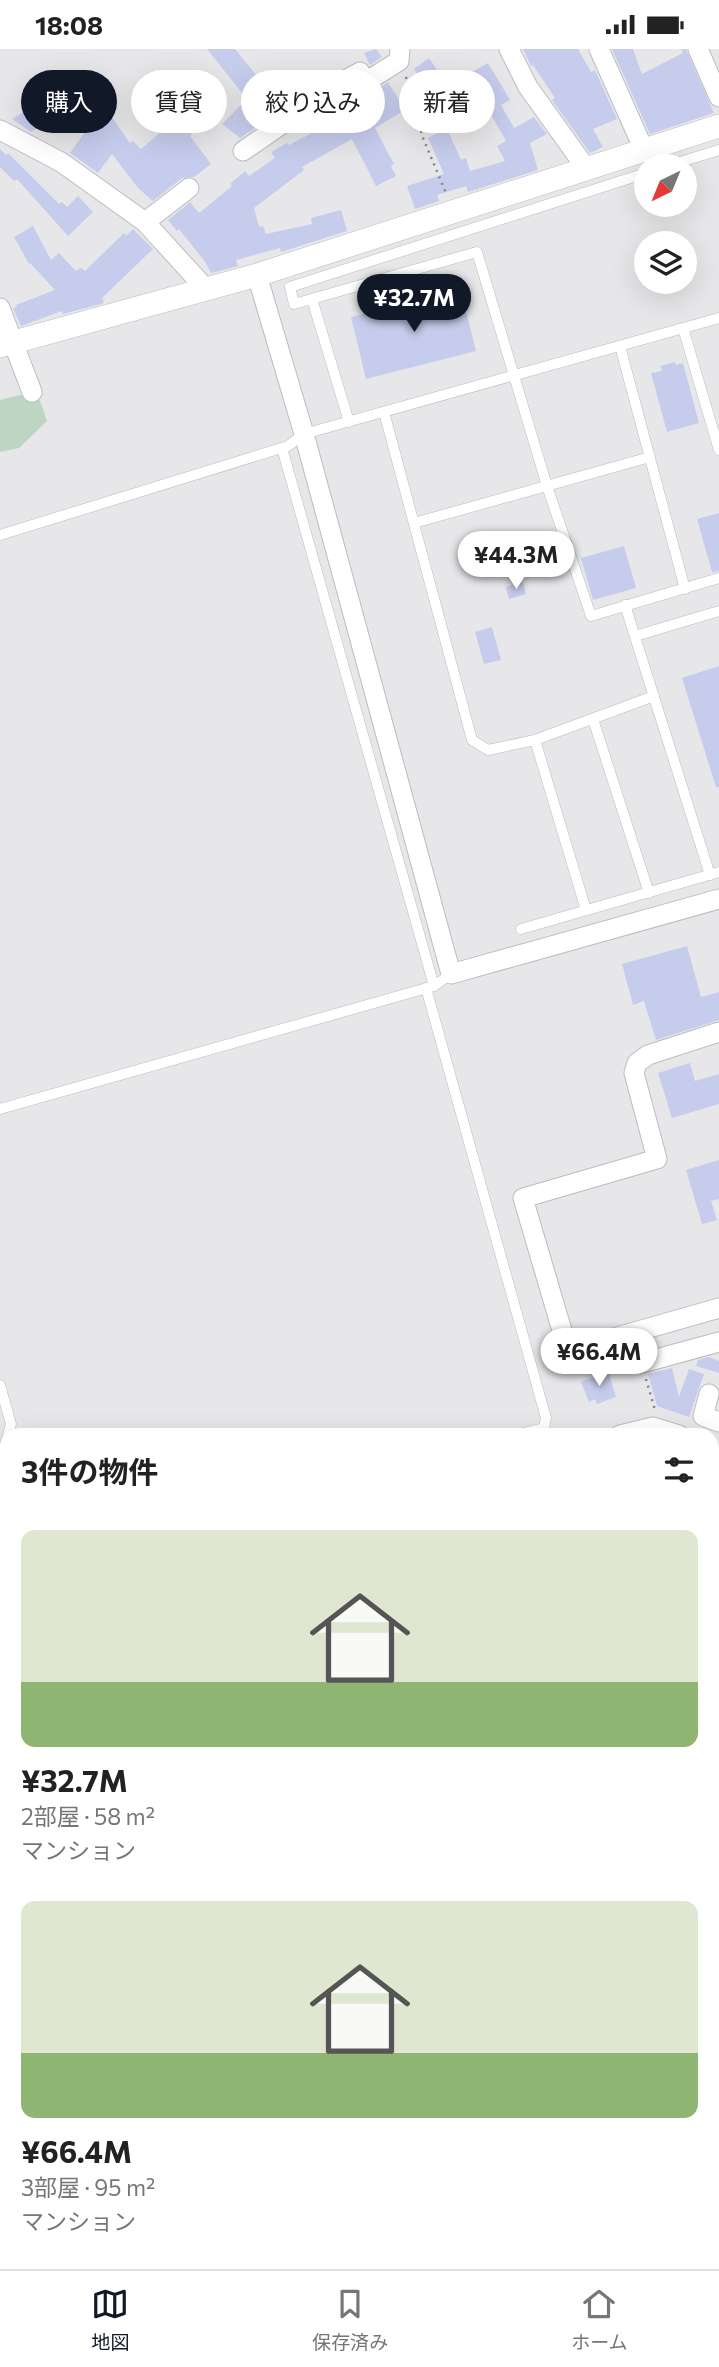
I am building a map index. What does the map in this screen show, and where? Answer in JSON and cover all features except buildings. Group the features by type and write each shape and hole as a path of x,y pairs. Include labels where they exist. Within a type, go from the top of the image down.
{"street":[{"path":"509,49 528,87 586,168"},
{"path":"598,49 642,154"},
{"path":"698,49 719,97"},
{"path":"363,70 399,55"},
{"path":"243,151 288,120 318,112 399,55"},
{"path":"660,154 719,126"},
{"path":"0,130 61,162 145,222 206,289"},
{"path":"7,344 257,275 586,168 634,162"},
{"path":"145,222 189,188"},
{"path":"257,275 304,434 452,974 719,899"},
{"path":"0,308 7,344 32,392"},
{"path":"719,1032 648,1055 637,1063 634,1073 657,1159 523,1198 568,1351 719,1308"},
{"path":"642,1363 719,1342"},
{"path":"696,1428 711,1419 709,1394"}],"lane":[{"path":"697,157 719,150"},
{"path":"634,165 290,287 294,304 477,252 547,486 591,616 719,578"},
{"path":"312,299 349,422"},
{"path":"0,535 282,448 304,434 719,318"},
{"path":"683,328 719,450"},
{"path":"620,346 685,589"},
{"path":"384,412 472,740 488,750 535,740 654,696"},
{"path":"282,448 546,1418 544,1428"},
{"path":"414,523 650,457"},
{"path":"521,929 714,874 625,605"},
{"path":"635,636 719,611"},
{"path":"593,719 649,893"},
{"path":"535,740 586,910"},
{"path":"0,1109 430,987 452,974"},
{"path":"0,1385 11,1424 10,1428"}],"path":[{"path":"399,55 423,138 444,187 451,212"},
{"path":"642,1363 668,1428"}],"green space":[{"path":"32,392 39,398 47,421 19,448 0,452 0,400"}]}
